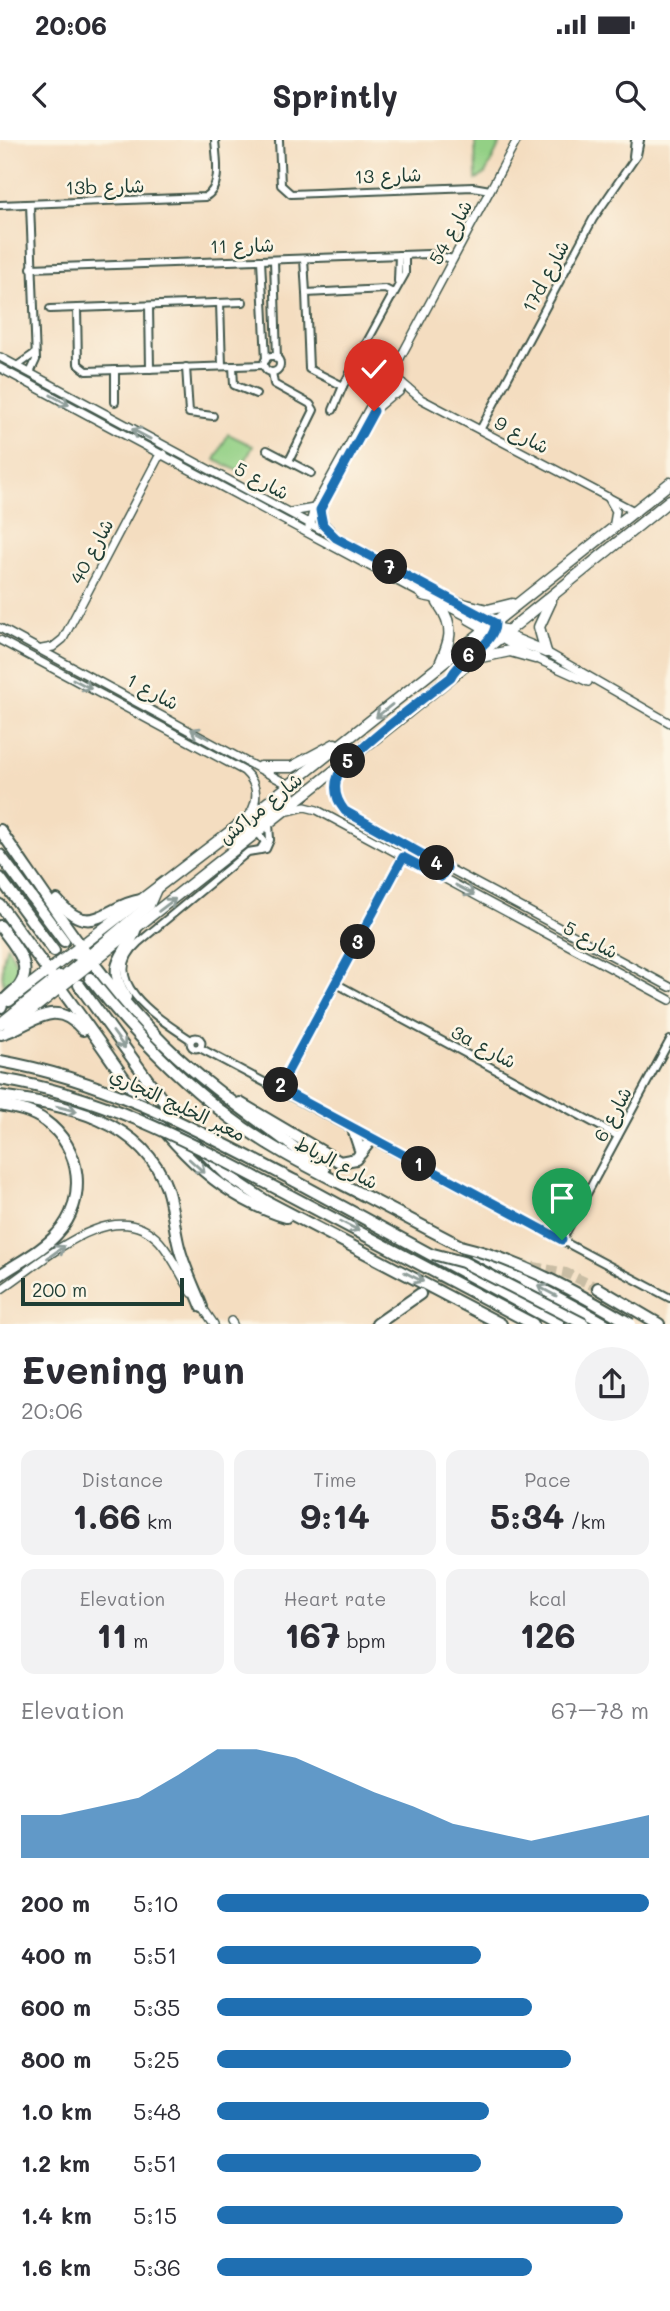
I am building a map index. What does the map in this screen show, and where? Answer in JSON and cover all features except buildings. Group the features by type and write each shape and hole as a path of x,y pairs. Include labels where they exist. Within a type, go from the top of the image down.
{"highway":[{"path":"0,830 84,954 148,1027 225,1099 337,1181"},
{"path":"0,855 64,941"},
{"path":"0,878 54,951"},
{"path":"40,887 71,914 86,919 102,918 128,902 141,900"},
{"path":"0,905 156,1121 197,1166 251,1204 309,1224"},
{"path":"0,926 22,957 24,970 20,983 0,1007"},
{"path":"136,928 120,954 117,976 123,992 148,1027"},
{"name":"شارع الرباط","path":"90,978 138,1035 208,1101 263,1141 607,1324"},
{"path":"79,985 186,1133 209,1159 246,1189 501,1324"},
{"path":"1,1031 38,1016 58,1014 77,1023 100,1044"},
{"name":"معبر الخليج التجاري","path":"0,1061 61,1074 123,1094 295,1181"},
{"name":"معبر الخليج التجاري","path":"0,1079 55,1090 117,1108 533,1324"},
{"path":"204,1080 336,1160 352,1161 372,1139"},
{"path":"0,1096 84,1114 124,1132 141,1146 165,1184 181,1255 202,1307"},
{"path":"0,1105 32,1113 56,1129 72,1153 78,1181 73,1210 57,1234 0,1275"},
{"path":"353,1129 361,1153"},
{"name":"شارع الرباط","path":"295,1181 559,1324"},
{"path":"460,1246 491,1254 549,1280 631,1324"},
{"path":"433,1254 463,1262 584,1324"},
{"path":"598,1288 659,1324"},
{"path":"377,1324 420,1294"}],"main road":[{"name":"شارع مراكش","path":"84,954 136,928 451,677 473,659 523,599 668,485"},
{"name":"شارع مراكش","path":"1,1031 156,888 438,668 557,592 670,500"},
{"path":"451,677 459,663 543,590 553,576"},
{"path":"546,652 540,633 540,620 557,592"},
{"path":"423,595 433,597 497,631 546,652"},
{"path":"458,603 493,610 523,599"},
{"path":"438,603 446,615 451,632 448,648 438,668"},
{"path":"473,659 503,651 535,658"},
{"path":"260,767 292,767 329,746 343,743"},
{"path":"225,858 238,839 290,796 289,785"},
{"path":"55,980 84,954 146,907 156,888"},
{"name":"شارع مراكش","path":"0,1007 55,980"}],"street":[{"name":"13b شارع","path":"0,205 196,198 210,195 216,178 215,140"},
{"name":"شارع 13","path":"279,140 281,185 287,193 468,188 488,193"},
{"name":"شارع 54","path":"391,375 517,140"},
{"path":"629,164 635,140"},
{"name":"17d شارع","path":"480,430 586,231 637,155 640,140"},
{"path":"0,366 20,374 30,373 36,363 30,204"},
{"name":"شارع 11","path":"32,268 429,254 454,257"},
{"path":"333,410 397,283 402,255"},
{"path":"304,259 307,366 343,386"},
{"path":"261,260 265,362 272,372 274,384 310,404 314,410 289,461"},
{"path":"272,372 279,366 274,260"},
{"path":"262,291 270,287 275,291"},
{"path":"306,293 390,293"},
{"path":"50,309 243,302"},
{"path":"220,303 222,366"},
{"path":"149,306 150,369"},
{"path":"77,308 80,368 87,371 233,366 277,359"},
{"name":"شارع 54","path":"400,380 400,366 410,339"},
{"path":"17,366 34,354"},
{"name":"شارع 5","path":"0,358 458,603 497,631"},
{"name":"شارع 5","path":"0,366 311,536 497,631"},
{"path":"233,366 234,385 256,394"},
{"path":"186,367 189,413 213,416"},
{"path":"115,370 116,401"},
{"path":"311,536 309,524 384,380 391,375 400,380 401,387 374,411 317,509"},
{"name":"شارع 9","path":"400,380 421,399 636,512"},
{"path":"382,385 385,391 394,394"},
{"name":"شارع 9","path":"394,394 421,399"},
{"path":"267,450 311,473"},
{"path":"160,455 176,456 228,480"},
{"name":"شارع 40","path":"55,657 117,533 160,455"},
{"path":"153,472 162,465 175,463"},
{"path":"668,485 670,476"},
{"path":"232,493 300,525 309,524"},
{"path":"608,496 616,514 611,531"},
{"path":"289,512 317,509"},
{"path":"317,509 323,525 336,538"},
{"name":"شارع 1","path":"0,628 289,785"},
{"path":"497,631 535,658 605,688"},
{"path":"40,649 53,647 63,639"},
{"name":"شارع 1","path":"0,640 244,771 253,781 256,795 248,818"},
{"path":"546,652 670,723"},
{"path":"55,657 57,671"},
{"name":"شارع 5","path":"355,754 337,779 336,796 345,811 670,987"},
{"name":"شارع 5","path":"271,821 293,808 311,808 670,1000"},
{"path":"271,821 269,845 248,852 138,943 125,959 124,974 129,988 161,1019 191,1040 192,1048 200,1048 279,1088 670,1298"},
{"path":"257,832 265,842 259,850"},
{"path":"279,1088 403,857"},
{"path":"441,877 447,868"},
{"name":"3a شارع","path":"335,983 618,1136"},
{"name":"شارع 6","path":"562,1240 670,1040"},
{"path":"0,1290 89,1231 107,1224 126,1224 145,1230 160,1242 214,1324"}],"green space":[{"path":"475,140 502,140 485,174 476,180"},
{"path":"228,434 253,446 240,472 215,460"},
{"path":"7,945 19,968 16,979 0,994 5,988 3,967"}],"tunnel":[{"path":"425,1291 459,1273 498,1264"},
{"path":"518,1264 566,1273 598,1288"}],"route":[{"path":"374,411 320,510 323,525 336,538 495,623 495,629 487,641 459,663 451,677 355,754 340,771 335,787 336,796 345,811 447,868 442,871 441,877 403,857 279,1088 562,1240"}]}
